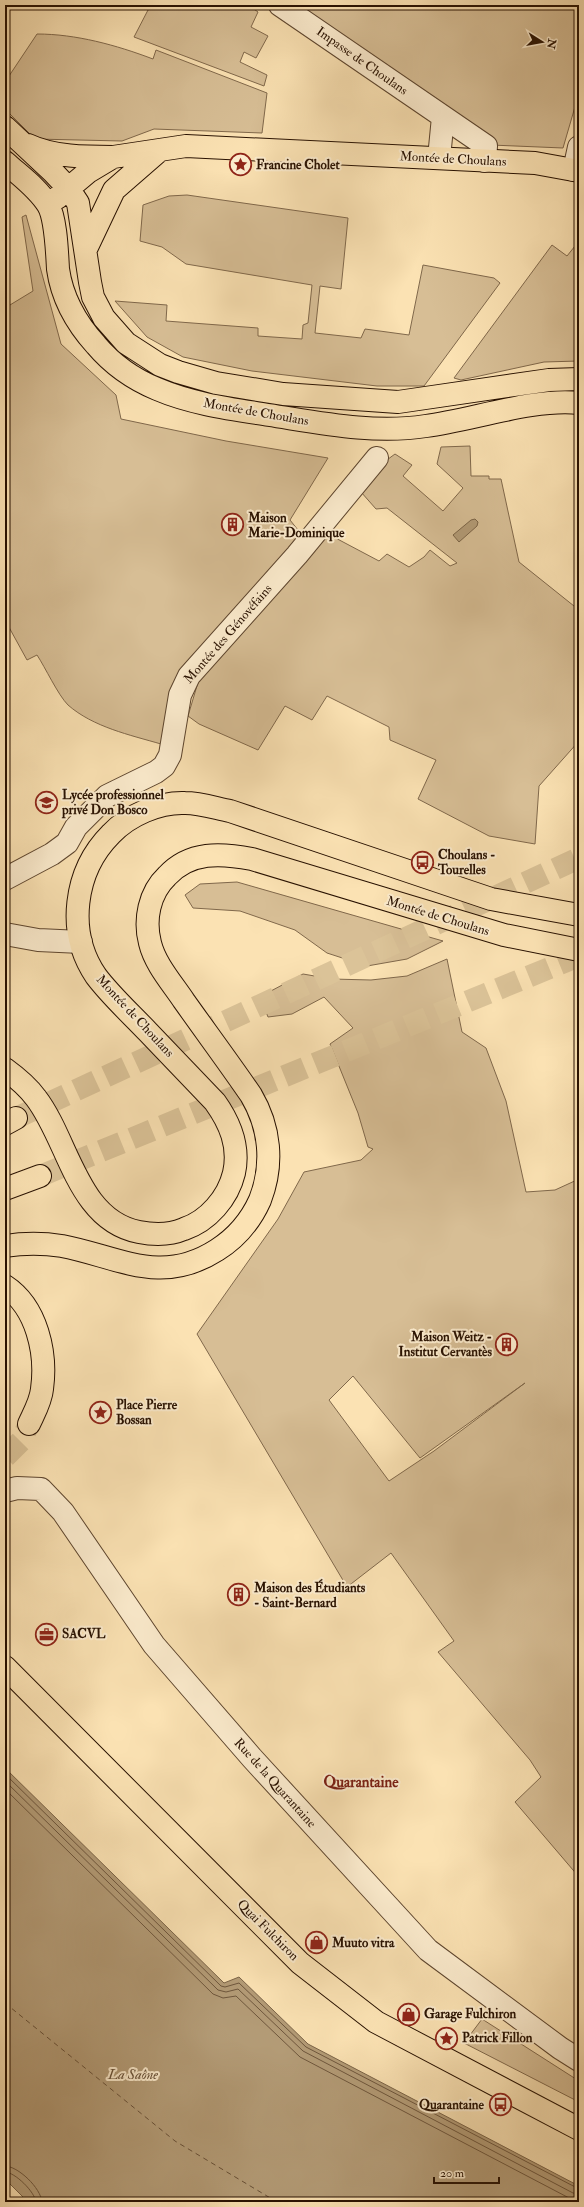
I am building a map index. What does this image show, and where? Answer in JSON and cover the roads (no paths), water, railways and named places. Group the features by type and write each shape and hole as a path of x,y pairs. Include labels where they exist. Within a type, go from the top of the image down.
{"main road":[{"path":"5,127 13,143 73,196"},
{"path":"13,143 50,152 87,157 113,157"},
{"name":"Montée de Choulans","path":"576,170 535,163 186,146 113,157 88,172 73,196 86,249 93,297 104,318 118,336 139,352 160,365 178,372 216,383 283,394 398,402 548,380 579,379"},
{"name":"Montée de Choulans","path":"86,249 114,190 160,150"},
{"path":"5,162 38,192 49,206"},
{"name":"Montée de Choulans","path":"114,190 73,196 49,206 56,236 59,271 67,302 79,324 95,345 116,365 140,381 170,394 201,403 336,426 376,429 426,426 544,404 579,403"},
{"name":"Montée de Choulans","path":"5,1069 36,1097 58,1134 83,1189 94,1204 111,1220 133,1231 145,1233 170,1233 190,1227 200,1221 212,1211 224,1196 233,1177 236,1153 232,1132 222,1112 215,1102 100,981 89,962 81,942 78,906 81,886 86,871 105,840 122,825 143,812 172,804 185,803 230,811 491,899 579,915"},
{"name":"Montée de Choulans","path":"5,1246 30,1243 52,1244 132,1266 152,1268 177,1266 200,1260 228,1242 246,1223 258,1204 265,1187 269,1158 267,1134 261,1113 251,1095 164,971 150,944 148,920 152,900 164,878 180,864 209,855 252,859 504,935 579,950"},
{"path":"7,1188 40,1176"},
{"path":"5,1286 22,1302 32,1318 42,1351 42,1390 29,1424"},
{"name":"Quai Fulchiron","path":"5,1667 294,1957 322,1980 376,2022 579,2129"}],"street":[{"name":"Impasse de Choulans","path":"280,5 486,146 485,161"},
{"path":"439,158 443,117"},
{"path":"576,170 579,147"},
{"name":"Montée des Génovéfains","path":"5,878 52,854 67,842 76,827 107,796 156,772 164,766 170,755 180,695 188,676 297,555 377,458"},
{"path":"5,934 38,940 81,942"},
{"name":"Rue de la Quarantaine","path":"5,1491 17,1488 41,1489 62,1512 154,1644 252,1758 428,1950 560,2048 579,2060"}],"water":[{"path":"475,519 478,522 477,526 459,542 453,535 471,520"},
{"name":"La Saône","path":"5,1768 224,1983 239,1977 308,2044 579,2186 579,2202 28,2202 5,2179"}],"tunnel":[{"path":"16,1118 579,858"},
{"path":"40,1176 579,956"},
{"path":"5,1457 21,1441 29,1424"}],"place":[{"name":"Francine Cholet","path":"241,165"},
{"name":"Maison Marie-Dominique","path":"233,525"},
{"name":"Lycée professionnel privé Don Bosco","path":"46,802"},
{"name":"Choulans - Tourelles","path":"423,862"},
{"name":"Maison Weitz - Institut Cervantès","path":"507,1344"},
{"name":"Place Pierre Bossan","path":"100,1412"},
{"name":"Maison des Étudiants - Saint-Bernard","path":"238,1595"},
{"name":"SACVL","path":"47,1634"},
{"name":"Muuto vitra","path":"317,1943"},
{"name":"Garage Fulchiron","path":"409,2014"},
{"name":"Patrick Fillon","path":"447,2038"},
{"name":"Quarantaine","path":"500,2105"}],"district":[{"name":"Quarantaine","path":"361,1782"}]}
